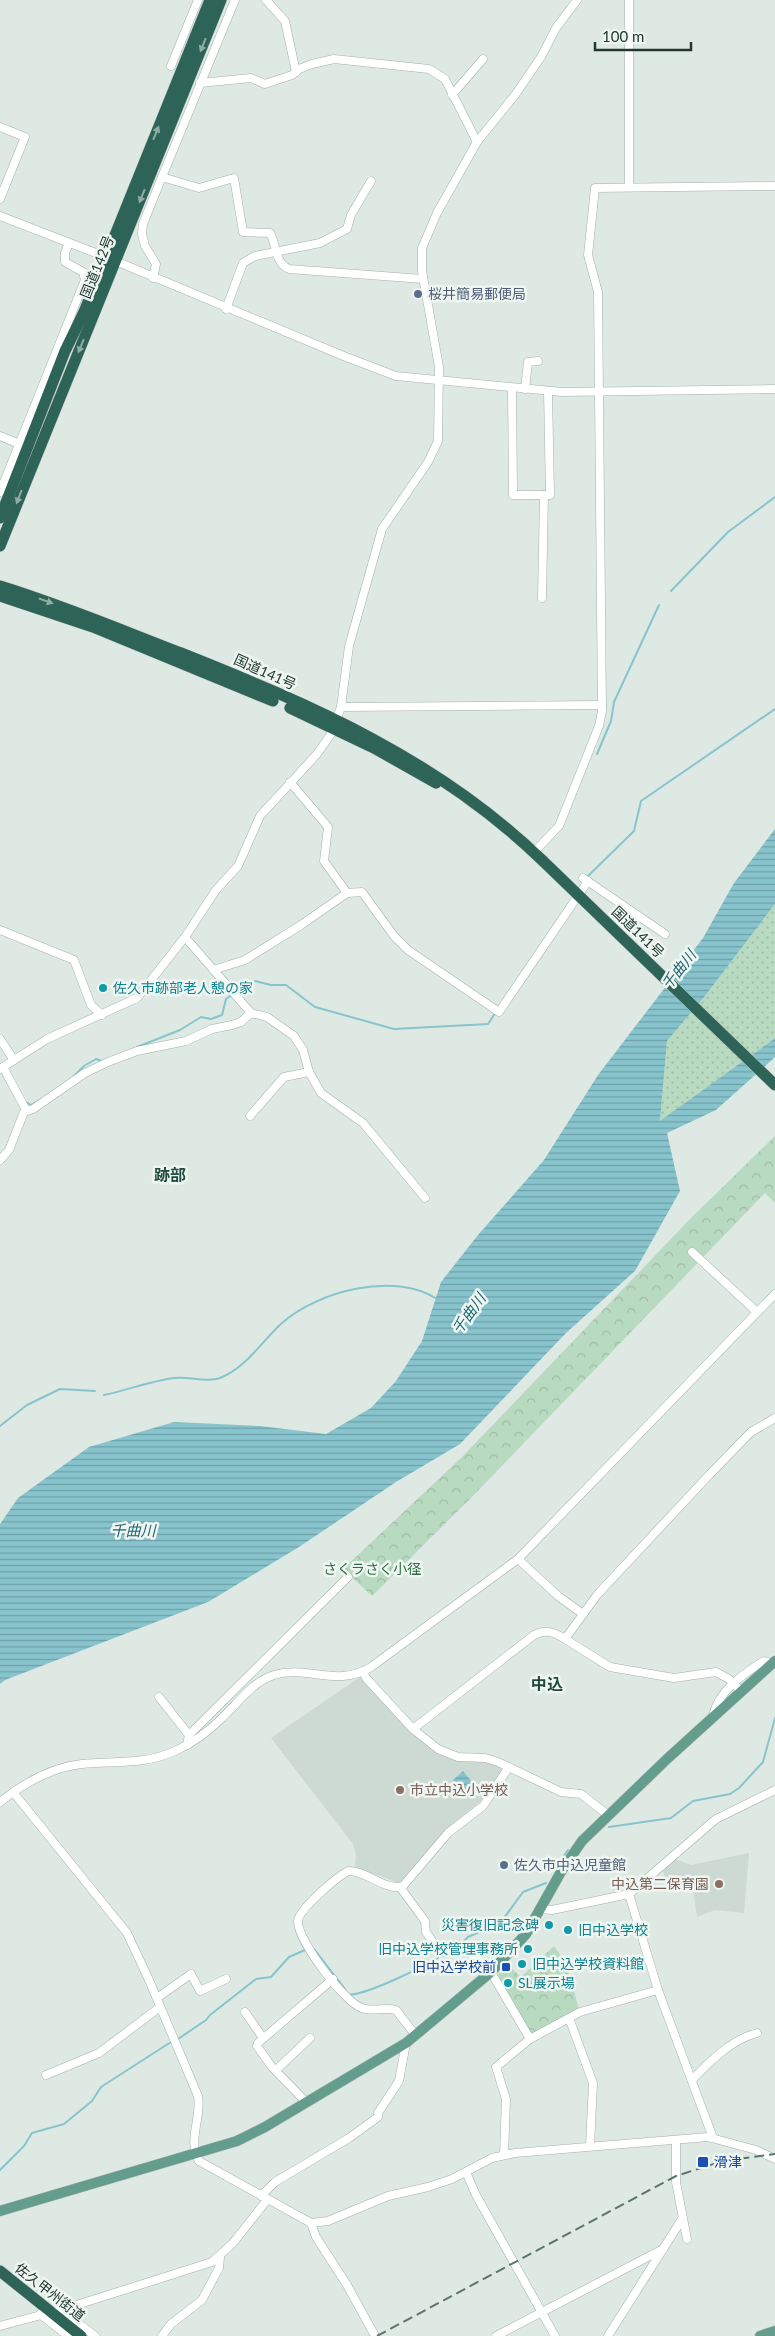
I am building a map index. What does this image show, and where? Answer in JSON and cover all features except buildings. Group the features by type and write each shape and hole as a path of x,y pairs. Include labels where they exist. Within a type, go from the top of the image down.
{"highway":[{"name":"国道142号","path":"0,546 210,0"},
{"name":"国道142号","path":"0,518 24,446 65,351 111,259 221,0"},
{"name":"国道141号","path":"0,586 96,618 230,673 335,724 500,822 534,852 775,1085"},
{"name":"国道141号","path":"0,596 93,626 335,724"},
{"name":"佐久甲州街道","path":"0,2271 58,2310 82,2336"}],"main road":[{"path":"0,2211 196,2155 246,2136 306,2103 416,2036 491,1972 522,1940 542,1909 574,1851 608,1815 713,1718 737,1687 773,1662"},
{"path":"760,2336 775,2332"}],"street":[{"path":"171,66 198,0"},
{"path":"154,278 156,264 145,246 142,229 235,0"},
{"path":"266,0 285,21 296,72"},
{"path":"6,1065 47,1039 102,1016 137,998 185,938 207,902 238,866 260,816 317,754 335,724 342,707 349,646 382,529 436,448 439,417 438,354 423,279 421,254 425,239 477,142 515,96 541,57 556,28 577,0"},
{"path":"629,0 629,187"},
{"path":"200,83 252,78 265,84 312,64 334,59 412,65 437,72 445,80 477,142"},
{"path":"452,95 483,59"},
{"path":"0,127 25,137 0,199"},
{"path":"162,177 199,188 234,178 243,232 270,233 276,253 284,266 302,271 423,279"},
{"path":"226,309 243,263 249,258 320,243 347,229 351,215 371,181"},
{"path":"534,852 559,826 599,726 602,705 598,292 588,255 595,188 775,186"},
{"path":"0,216 111,259 226,309 396,376 548,391 775,389"},
{"path":"0,492 24,446 85,280 83,272 65,262 65,253 69,243"},
{"path":"526,389 528,362 538,361"},
{"path":"512,388 513,495 550,495 548,391"},
{"path":"0,436 24,446"},
{"path":"542,598 544,495"},
{"path":"342,707 602,705"},
{"path":"290,782 328,827 324,861 347,893"},
{"path":"213,970 245,960 347,893 362,892 394,936 408,950 497,1010 586,880 665,934"},
{"path":"0,930 74,960 91,1005 102,1016"},
{"path":"185,938 232,994 251,1013 267,1017 294,1036 303,1050 309,1072 321,1093 363,1123 425,1198"},
{"path":"26,1110 32,1109 85,1074 108,1062 137,1051 186,1041 212,1029 241,1022 251,1013"},
{"path":"0,1039 6,1065 26,1110 9,1150 0,1160"},
{"path":"250,1116 284,1076 309,1072"},
{"path":"692,1252 757,1312"},
{"path":"0,1802 31,1780 58,1769 81,1764 144,1761 187,1745 215,1725 246,1694 266,1678 289,1673 349,1676 363,1671 518,1559 775,1294"},
{"path":"565,1639 597,1595 745,1437 775,1418"},
{"path":"518,1559 558,1596 584,1614"},
{"path":"187,1745 190,1735 348,1577"},
{"path":"413,1729 534,1635 542,1632 550,1632 565,1639 610,1667 674,1678 716,1672 737,1687"},
{"path":"363,1671 366,1678 413,1729 426,1741 446,1753 458,1757 485,1758 509,1767 561,1792 584,1796 608,1815"},
{"path":"159,1697 190,1735"},
{"path":"416,2036 396,2010 360,2008 348,2000 308,1948 299,1928 298,1920 303,1910 348,1871 356,1871 394,1887 400,1887 448,1833 483,1806 509,1767"},
{"path":"542,1909 552,1910 629,1894 716,1819 775,1790"},
{"path":"13,1792 127,1933 157,1998 199,2100 194,2141 196,2155 204,2164 311,2223 328,2221 388,2196 428,2187 466,2172 482,2162 504,2155 590,2146 712,2138 756,2150 775,2159"},
{"path":"400,1887 425,1921 426,1932 440,1953 457,1944 488,1967 530,2039"},
{"path":"629,1894 658,1990 712,2138"},
{"path":"157,1998 191,1974 200,1991 226,1979"},
{"path":"306,2103 257,2046 263,2038 333,1979"},
{"path":"504,2155 506,2104 496,2067 530,2039 580,2012 658,1990"},
{"path":"46,2075 99,2053 160,2007"},
{"path":"245,2012 263,2038"},
{"path":"569,2018 593,2083 590,2146"},
{"path":"692,2080 716,2056 750,2034 757,2032"},
{"path":"276,2070 310,2038"},
{"path":"0,2326 200,2268 220,2257 275,2182 349,2138 378,2117 378,2113 399,2081 406,2043"},
{"path":"676,2140 676,2176 687,2239"},
{"path":"466,2172 476,2196 554,2336"},
{"path":"608,2336 682,2219"},
{"path":"311,2223 316,2237 347,2285 375,2336"},
{"path":"496,2336 662,2249"},
{"path":"162,2336 170,2324 202,2300 219,2268 220,2257"},
{"path":"58,2310 95,2336"},
{"path":"40,2314 68,2336"}],"shaded area":[{"name":"市立中込小学校","path":"360,1677 412,1734 424,1743 436,1750 498,1765 501,1771 481,1801 451,1825 399,1883 355,1867 356,1855 353,1844 271,1738"},
{"name":"中込第二保育園","path":"749,1853 744,1913 715,1910 697,1917 692,1883 666,1886 663,1869 675,1859 691,1865"}],"green space":[{"path":"775,904 775,1038 660,1122 667,1041 705,996"},
{"name":"さくラさく小径","path":"775,1136 775,1203 765,1193 471,1498 372,1596 343,1569 463,1456 691,1218"},
{"path":"554,1946 567,1968 579,2011 531,2034 496,1976 509,1966 521,1977"}],"water":[{"name":"千曲川","path":"775,829 775,904 705,996 667,1041 660,1121 775,1038 775,1057 716,1110 667,1133 680,1191 635,1271 566,1333 460,1444 396,1482 299,1547 208,1602 5,1680 0,1684 0,1524 18,1498 89,1447 174,1422 260,1426 326,1434 371,1408 396,1381 422,1341 441,1282 478,1235 544,1160 598,1075 703,938 734,883"},
{"path":"463,1771 478,1789 467,1798 452,1781"}],"waterway":[{"path":"671,591 728,532 775,497"},
{"path":"597,754 611,721 614,702 659,605"},
{"path":"587,877 634,831 641,801 775,709"},
{"path":"237,991 255,981 271,985 286,985 315,1007 394,1029 488,1024 496,1012"},
{"path":"137,1047 180,1030 201,1017 211,1019 222,1015 226,999 233,994"},
{"path":"73,1077 84,1066 96,1059 102,1061"},
{"path":"26,1102 31,1105 43,1098"},
{"path":"104,1395 174,1378 209,1380 220,1378 238,1368 282,1323 297,1312 336,1294 357,1288 400,1286 420,1291 437,1299"},
{"path":"0,1426 27,1405 60,1389 95,1391"},
{"path":"609,1827 671,1818 693,1801 730,1794 739,1788 763,1762 775,1718"},
{"path":"561,1860 568,1850"},
{"path":"461,1944 468,1937 501,1922 523,1892 546,1883"},
{"path":"314,1949 345,1989"},
{"path":"178,2039 206,2020 256,1979 271,1977 289,1957 305,1950"},
{"path":"349,1995 383,1985 443,1955"},
{"path":"0,2170 24,2146 32,2133 64,2124 92,2101 101,2087 171,2042"}],"railway":[{"path":"377,2336 676,2176 723,2161 775,2154"}],"place":[{"name":"桜井簡易郵便局","path":"418,294"},
{"name":"佐久市跡部老人憩の家","path":"103,988"},
{"name":"市立中込小学校","path":"400,1790"},
{"name":"佐久市中込児童館","path":"504,1865"},
{"name":"中込第二保育園","path":"719,1884"},
{"name":"災害復旧記念碑","path":"549,1925"},
{"name":"旧中込学校","path":"568,1930"},
{"name":"旧中込学校管理事務所","path":"528,1949"},
{"name":"旧中込学校資料館","path":"522,1964"},
{"name":"旧中込学校前","path":"506,1967"},
{"name":"SL展示場","path":"508,1983"},
{"name":"滑津","path":"703,2162"}],"district":[{"name":"跡部","path":"170,1175"},
{"name":"中込","path":"547,1684"}]}
